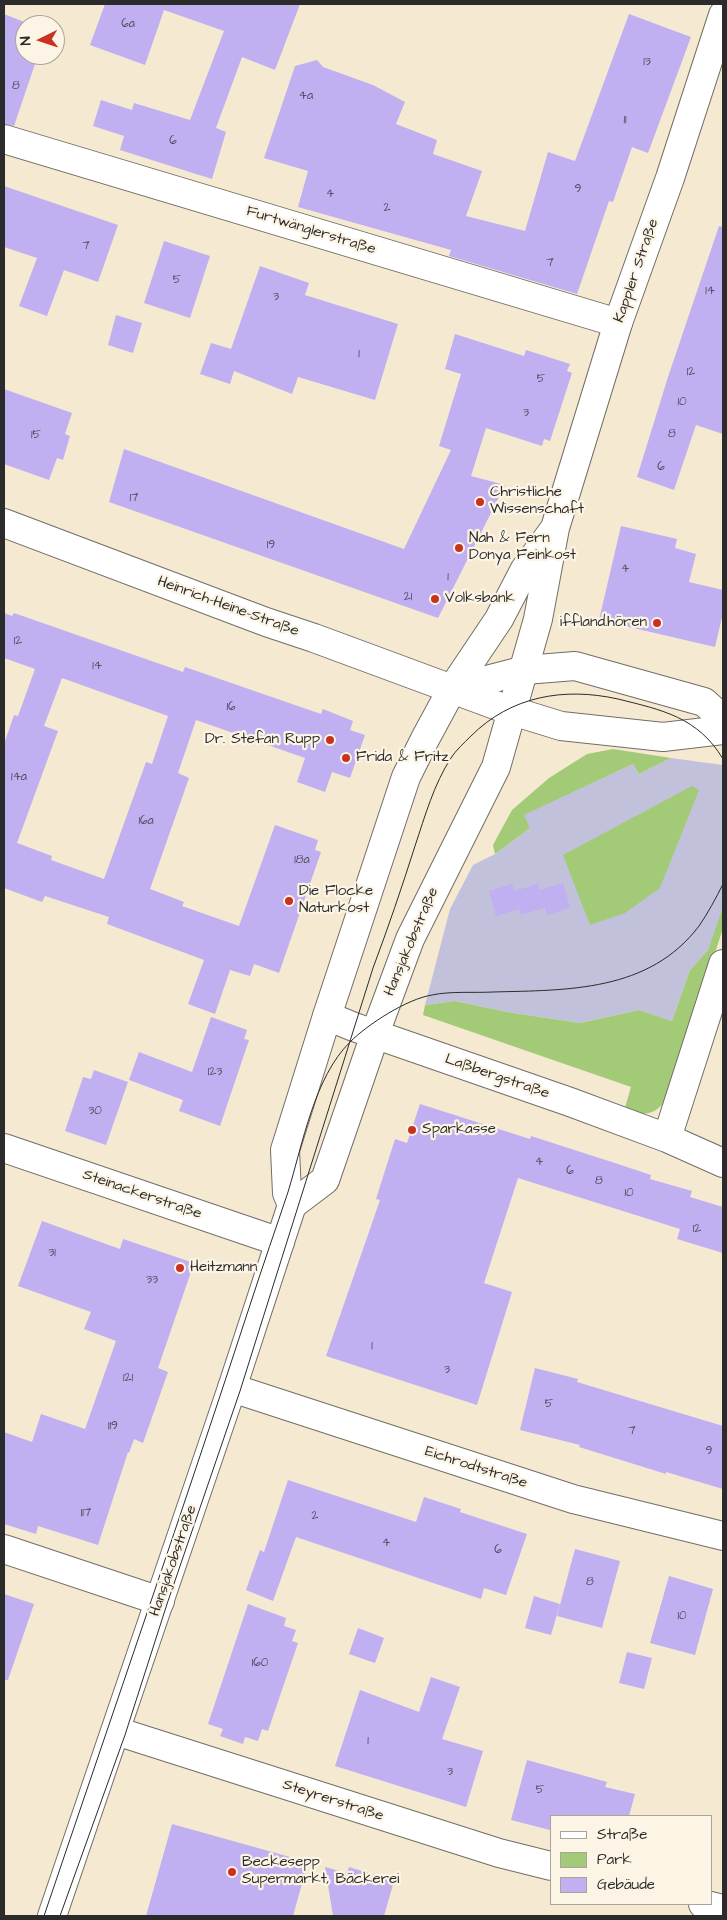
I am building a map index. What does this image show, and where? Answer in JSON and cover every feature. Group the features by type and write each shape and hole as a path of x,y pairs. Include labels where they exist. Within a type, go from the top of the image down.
{"street":[{"name":"Kappler Straße","path":"525,670 538,619 555,528 618,323 670,178 723,15"},
{"name":"Furtwänglerstraße","path":"4,139 618,323"},
{"name":"Heinrich-Heine-Straße","path":"4,524 452,690 561,726 663,737 723,730"},
{"name":"Kappler Straße","path":"452,690 499,619 525,569 555,528"},
{"path":"292,1205 287,1193 285,1150 406,777 424,739 452,690 525,670 576,666 704,702 723,719"},
{"name":"Hansjakobstraße","path":"52,1916 160,1602 292,1205 325,1180 375,1034 414,932 496,768 525,670"},
{"path":"667,1138 723,964"},
{"name":"Laßbergstraße","path":"327,1016 667,1138 723,1163"},
{"name":"Steinackerstraße","path":"4,1148 280,1242"},
{"name":"Eichrodtstraße","path":"232,1388 573,1499 723,1536"},
{"path":"4,1549 160,1602"},
{"name":"Steyrerstraße","path":"116,1732 481,1848 550,1866"},
{"path":"707,1905 723,1909"}],"shaded area":[{"path":"671,758 723,765 723,914 708,950 690,970 672,1021 639,1010 580,1023 507,1012 455,1001 425,1005 450,909 473,865 495,854 530,828 523,815 633,764 639,774"}],"green space":[{"path":"613,749 671,758 639,774 633,764 524,815 530,828 495,854 493,845 512,810 549,778 587,754"},
{"path":"692,786 699,790 660,888 625,913 590,925 563,855"},
{"path":"723,907 723,928 671,1090 663,1104 653,1112 640,1114 624,1111 631,1087 423,1015 425,1005 455,1001 507,1012 580,1023 639,1010 672,1021 690,970 708,950"}],"building":[{"path":"105,4 300,4 275,70 242,57 216,128 226,132 212,179 120,150 124,136 93,126 101,100 132,110 134,103 190,120 224,31 164,10 145,65 90,45"},
{"path":"4,14 15,18 15,65 35,65 14,126 4,124"},
{"path":"629,14 691,37 648,153 632,147 613,202 609,201 577,294 449,256 451,250 298,207 308,171 264,158 295,66 317,60 323,67 373,85 405,102 396,124 437,140 433,154 482,171 466,216 525,231 548,152 575,161"},
{"path":"4,186 118,225 98,282 64,270 47,316 19,306 37,258 4,247"},
{"path":"719,226 723,227 723,434 696,425 674,490 637,477 668,377"},
{"path":"164,241 210,256 190,318 144,303"},
{"path":"260,266 309,283 305,295 398,324 375,400 298,377 292,394 234,371 230,384 200,374 211,343 231,349"},
{"path":"116,315 142,323 133,353 108,345"},
{"path":"455,334 524,356 526,350 570,364 567,371 572,373 550,441 544,439 542,446 486,428 471,476 505,485 438,618 109,502 124,449 404,549 451,450 439,446 461,374 445,369"},
{"path":"4,389 72,413 65,434 70,436 63,460 57,458 49,480 4,464"},
{"path":"621,526 677,539 675,548 696,554 689,582 723,590 723,613 715,647 599,620"},
{"path":"4,613 12,616 14,613 183,672 185,667 321,714 323,709 353,721 350,730 365,735 350,778 332,772 325,792 297,782 305,758 196,720 178,773 189,778 150,889 184,902 182,906 239,926 275,825 318,840 315,850 321,852 279,973 254,964 250,976 230,970 215,1014 188,1004 204,960 107,924 109,917 45,896 42,902 4,888 4,744 14,715 18,716 35,669 4,658","holes":["62,678 168,716 152,764 146,762 104,879 51,860 52,856 17,843 58,731 44,726"]},
{"path":"563,883 570,908 547,915 539,890"},
{"path":"512,884 514,891 538,884 544,908 521,915 519,909 496,916 489,891"},
{"path":"211,1017 247,1030 244,1039 249,1040 220,1126 179,1111 183,1100 129,1080 139,1052 192,1072"},
{"path":"94,1070 128,1082 106,1145 65,1131 83,1077 91,1079"},
{"path":"420,1104 530,1139 531,1136 651,1175 650,1179 692,1191 690,1197 723,1207 723,1253 677,1239 680,1229 518,1178 484,1283 512,1292 477,1405 326,1356 380,1200 376,1199 395,1139 407,1143"},
{"path":"42,1221 120,1249 123,1239 194,1263 158,1368 168,1372 143,1443 134,1439 128,1452 98,1545 38,1526 36,1534 4,1524 4,1432 32,1442 41,1414 85,1429 116,1341 84,1329 91,1312 18,1286"},
{"path":"535,1368 578,1379 577,1382 723,1426 723,1489 666,1472 666,1474 579,1447 580,1445 520,1430"},
{"path":"288,1480 416,1522 424,1497 461,1509 460,1512 527,1534 506,1595 484,1588 481,1599 296,1537 273,1601 246,1590 260,1550 264,1552"},
{"path":"575,1549 620,1561 602,1628 557,1616"},
{"path":"669,1576 713,1589 695,1655 650,1643"},
{"path":"4,1594 34,1604 8,1680 4,1680"},
{"path":"534,1596 560,1604 551,1635 525,1628"},
{"path":"248,1604 286,1618 284,1626 296,1630 292,1641 298,1643 268,1731 262,1729 258,1741 245,1737 243,1744 220,1736 223,1729 208,1724"},
{"path":"358,1628 384,1638 375,1663 349,1654"},
{"path":"627,1652 652,1658 644,1689 619,1683"},
{"path":"431,1677 460,1687 442,1739 483,1751 466,1807 335,1766 360,1690 419,1712"},
{"path":"527,1760 607,1782 605,1787 635,1794 629,1815 550,1815 550,1830 511,1820"},
{"name":"Beckesepp Supermarkt, Bäckerei","path":"172,1824 308,1862 293,1916 146,1916"},
{"path":"325,1867 347,1873 349,1867 394,1881 384,1916 333,1916"}],"tram line":[{"path":"60,1916 125,1735 167,1604 240,1391 373,968 430,800 445,768 455,752 471,736 487,722 503,712 539,698 578,694 618,699 678,717 702,733 723,759"},
{"path":"44,1916 288,1192 311,1112 327,1074 338,1057 350,1042 377,1020 422,997 447,993 578,988 632,975 656,964 679,948 699,926 723,884"}],"place":[{"name":"Christliche Wissenschaft","path":"480,502"},
{"name":"Nah & Fern Donya Feinkost","path":"459,548"},
{"name":"Volksbank","path":"435,599"},
{"name":"iffland.hören","path":"657,623"},
{"name":"Dr. Stefan Rupp","path":"330,740"},
{"name":"Frida & Fritz","path":"346,758"},
{"name":"Die Flocke Naturkost","path":"289,901"},
{"name":"Sparkasse","path":"412,1130"},
{"name":"Heitzmann","path":"180,1268"},
{"name":"Beckesepp Supermarkt, Bäckerei","path":"232,1872"}]}
